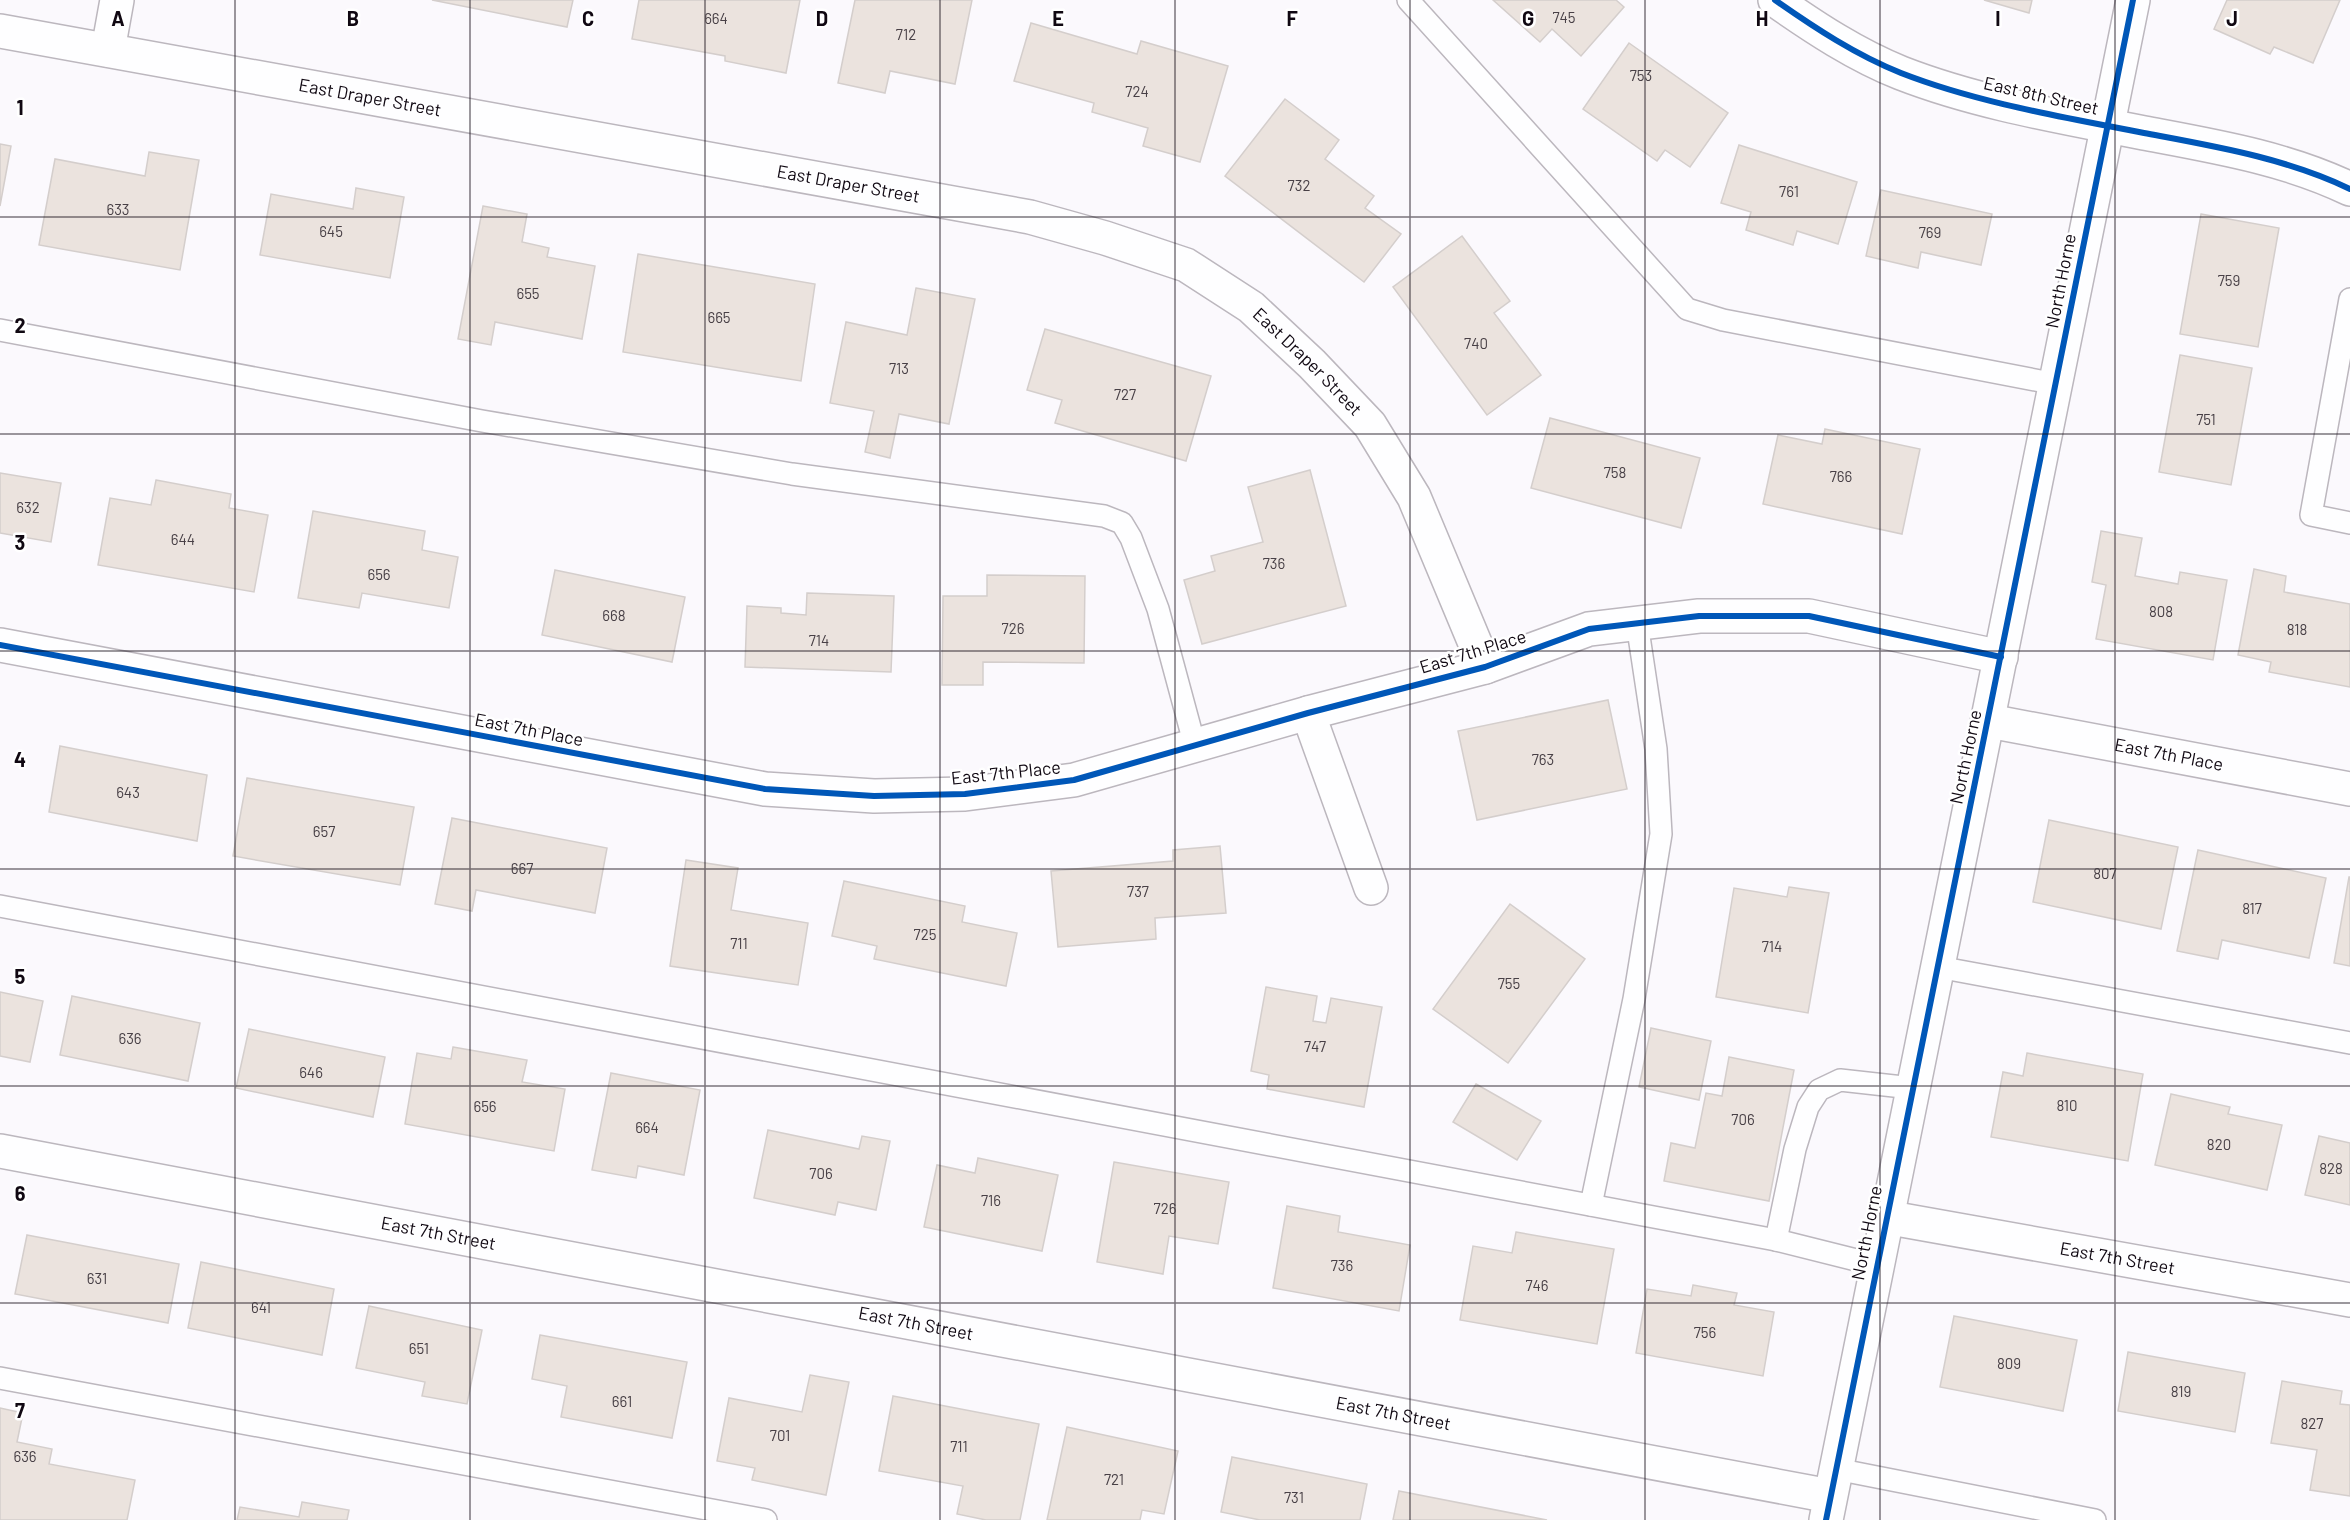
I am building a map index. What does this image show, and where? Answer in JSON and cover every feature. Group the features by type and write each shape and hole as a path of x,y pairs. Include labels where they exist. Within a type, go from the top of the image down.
{"street":[{"path":"108,50 117,0"},
{"name":"East 8th Street","path":"1775,0 1821,33 1900,73 1968,95 2108,126 2228,149 2324,176 2350,189"},
{"name":"North Horne","path":"1830,1495 1885,1217 1989,721 2133,0"},
{"name":"East Draper Street","path":"0,31 1030,217 1105,238 1186,265 1251,307 1312,364 1370,425 1414,497 1485,667"},
{"name":"East 7th Place","path":"0,645 765,789 874,796 965,794 1074,780 1308,713 1485,667 1589,629 1637,623 1699,616 1809,616 2001,657"},
{"path":"1308,713 1371,888"},
{"name":"East 7th Place","path":"1989,721 2350,789"},
{"name":"East 7th Street","path":"0,1151 1830,1495"},
{"name":"East 7th Street","path":"1885,1217 2350,1300"}],"lane":[{"path":"1408,0 1687,309 1723,320 2056,384"},
{"path":"2350,299 2311,515 2350,523"},
{"path":"0,330 470,419 792,474 1104,516 1122,523 1131,538 1158,609 1195,746"},
{"path":"1591,1205 1634,999 1661,834 1656,749 1637,623"},
{"path":"0,906 1776,1240 1876,1265"},
{"path":"1938,967 2350,1043"},
{"path":"1776,1240 1795,1149 1808,1107 1820,1090 1840,1080 1912,1088"},
{"path":"0,1378 766,1520"},
{"path":"1830,1495 2095,1520"}],"building":[{"path":"432,0 573,0 567,27"},
{"path":"639,0 800,0 786,73 725,61 725,56 632,39"},
{"path":"855,0 972,0 955,84 890,71 885,93 838,83"},
{"path":"1493,0 1616,0 1624,7 1581,56 1552,29 1540,42"},
{"path":"1984,0 2032,0 2029,13"},
{"path":"2227,0 2340,0 2313,63 2274,47 2270,54 2214,29"},
{"path":"1031,23 1137,54 1141,41 1228,66 1200,162 1143,146 1148,128 1092,112 1094,103 1014,81"},
{"path":"1629,43 1728,113 1690,167 1665,150 1657,161 1583,109"},
{"path":"1285,99 1339,140 1325,159 1374,196 1365,208 1401,234 1364,282 1225,176"},
{"path":"0,144 11,146 0,206"},
{"path":"1739,145 1857,182 1838,244 1797,231 1793,245 1746,230 1751,212 1721,203"},
{"path":"149,152 199,160 180,270 39,245 55,159 145,176"},
{"path":"356,188 404,197 390,278 260,255 271,194 353,209"},
{"path":"1881,190 1992,214 1981,265 1921,252 1918,268 1866,256"},
{"path":"483,206 527,214 522,242 549,248 547,257 595,266 582,339 495,322 491,345 458,339"},
{"path":"2201,214 2279,228 2258,347 2180,334"},
{"path":"1462,236 1510,301 1494,313 1541,375 1487,415 1393,287"},
{"path":"638,254 815,284 801,381 623,352"},
{"path":"916,288 975,299 949,424 899,414 890,458 865,452 874,411 830,403 846,322 907,335"},
{"path":"1045,329 1211,376 1186,461 1055,423 1062,400 1027,390"},
{"path":"2180,355 2252,368 2231,485 2159,472"},
{"path":"1550,418 1700,458 1681,528 1531,488"},
{"path":"1825,429 1920,449 1902,534 1763,504 1778,435 1822,444"},
{"path":"1310,470 1346,606 1202,644 1184,580 1215,571 1211,556 1263,542 1248,487"},
{"path":"0,473 61,483 51,542 0,533"},
{"path":"156,480 231,494 229,508 268,515 254,592 98,565 110,498 151,505"},
{"path":"313,511 425,531 422,550 458,557 449,608 362,593 359,608 298,598"},
{"path":"2101,531 2142,538 2135,576 2178,584 2180,572 2227,580 2213,660 2096,639 2106,585 2092,582"},
{"path":"2254,569 2286,576 2284,592 2350,604 2350,687 2269,672 2271,662 2238,655"},
{"path":"555,570 685,597 672,662 542,635"},
{"path":"987,575 1085,576 1084,663 983,662 983,685 942,685 943,596 987,596"},
{"path":"807,593 894,596 891,672 745,667 747,606 781,608 781,613 806,615"},
{"path":"1608,700 1627,789 1477,820 1458,731"},
{"path":"60,746 207,775 197,841 49,812"},
{"path":"247,778 414,807 400,885 233,856"},
{"path":"452,818 607,848 595,913 476,890 472,911 435,904"},
{"path":"2049,820 2178,847 2161,929 2033,902"},
{"path":"1220,846 1226,913 1155,918 1156,939 1058,947 1051,871 1173,861 1173,850"},
{"path":"2198,850 2326,878 2309,958 2222,940 2218,959 2177,951"},
{"path":"686,860 738,868 731,910 808,923 798,985 670,966"},
{"path":"2350,877 2350,966 2334,963"},
{"path":"844,881 965,906 962,922 1017,933 1006,986 874,959 877,946 832,936"},
{"path":"1789,887 1829,893 1808,1013 1716,997 1734,888 1787,897"},
{"path":"1510,904 1585,959 1508,1063 1433,1009"},
{"path":"1266,987 1317,996 1313,1021 1326,1023 1331,998 1382,1007 1364,1107 1267,1089 1269,1075 1251,1071"},
{"path":"0,992 43,1001 30,1062 0,1056"},
{"path":"72,996 200,1023 188,1081 60,1055"},
{"path":"1651,1028 1711,1041 1699,1100 1639,1087"},
{"path":"249,1029 385,1057 373,1117 236,1088"},
{"path":"453,1047 527,1060 522,1082 565,1089 554,1151 405,1124 417,1053 451,1059"},
{"path":"2027,1053 2143,1074 2128,1161 1991,1137 2003,1072 2023,1076"},
{"path":"1729,1057 1794,1070 1769,1201 1664,1181 1671,1143 1695,1148 1706,1093 1722,1096"},
{"path":"611,1073 700,1090 684,1175 638,1166 636,1178 592,1170"},
{"path":"1476,1084 1541,1121 1517,1160 1453,1122"},
{"path":"2171,1094 2230,1107 2228,1114 2282,1125 2267,1190 2155,1165"},
{"path":"768,1130 859,1149 862,1136 890,1141 876,1210 838,1202 835,1215 754,1198"},
{"path":"2319,1136 2350,1143 2350,1205 2305,1195"},
{"path":"978,1158 1058,1175 1042,1251 924,1227 937,1165 975,1173"},
{"path":"1114,1162 1229,1182 1218,1244 1169,1236 1163,1274 1097,1262"},
{"path":"1287,1206 1340,1216 1338,1232 1410,1245 1399,1311 1273,1288"},
{"path":"1516,1232 1614,1249 1597,1344 1460,1320 1473,1246 1512,1253"},
{"path":"27,1235 179,1264 168,1323 15,1294"},
{"path":"201,1262 334,1289 322,1355 188,1328"},
{"path":"1693,1285 1737,1293 1734,1305 1774,1312 1763,1376 1636,1353 1647,1289 1691,1296"},
{"path":"369,1306 482,1330 467,1404 422,1396 425,1382 356,1368"},
{"path":"1954,1316 2077,1340 2063,1411 1940,1387"},
{"path":"540,1335 687,1362 672,1438 561,1417 567,1386 532,1379"},
{"path":"2128,1352 2245,1373 2235,1432 2118,1411"},
{"path":"810,1375 849,1382 826,1495 752,1480 755,1468 717,1461 729,1398 802,1412"},
{"path":"2282,1381 2342,1391 2340,1404 2350,1405 2350,1496 2310,1490 2317,1450 2271,1443"},
{"path":"893,1396 1039,1424 1020,1520 986,1520 957,1514 963,1486 879,1471"},
{"path":"0,1408 23,1413 17,1442 52,1449 49,1464 135,1480 127,1520 0,1520"},
{"path":"1067,1427 1178,1451 1164,1514 1142,1510 1140,1520 1047,1520"},
{"path":"1232,1457 1367,1484 1360,1520 1260,1520 1221,1512"},
{"path":"1399,1491 1547,1520 1393,1520"},
{"path":"302,1502 349,1510 347,1520 237,1520 240,1507 299,1517"}],"cycle path":[{"path":"1775,0 1852,49 1884,66 1930,84 2021,108 2249,154 2301,169 2350,189"},
{"path":"1826,1520 2133,0"},
{"path":"0,645 765,789 874,796 965,794 1074,780 1308,713 1485,667 1589,629 1699,616 1809,616 2001,657"}]}
